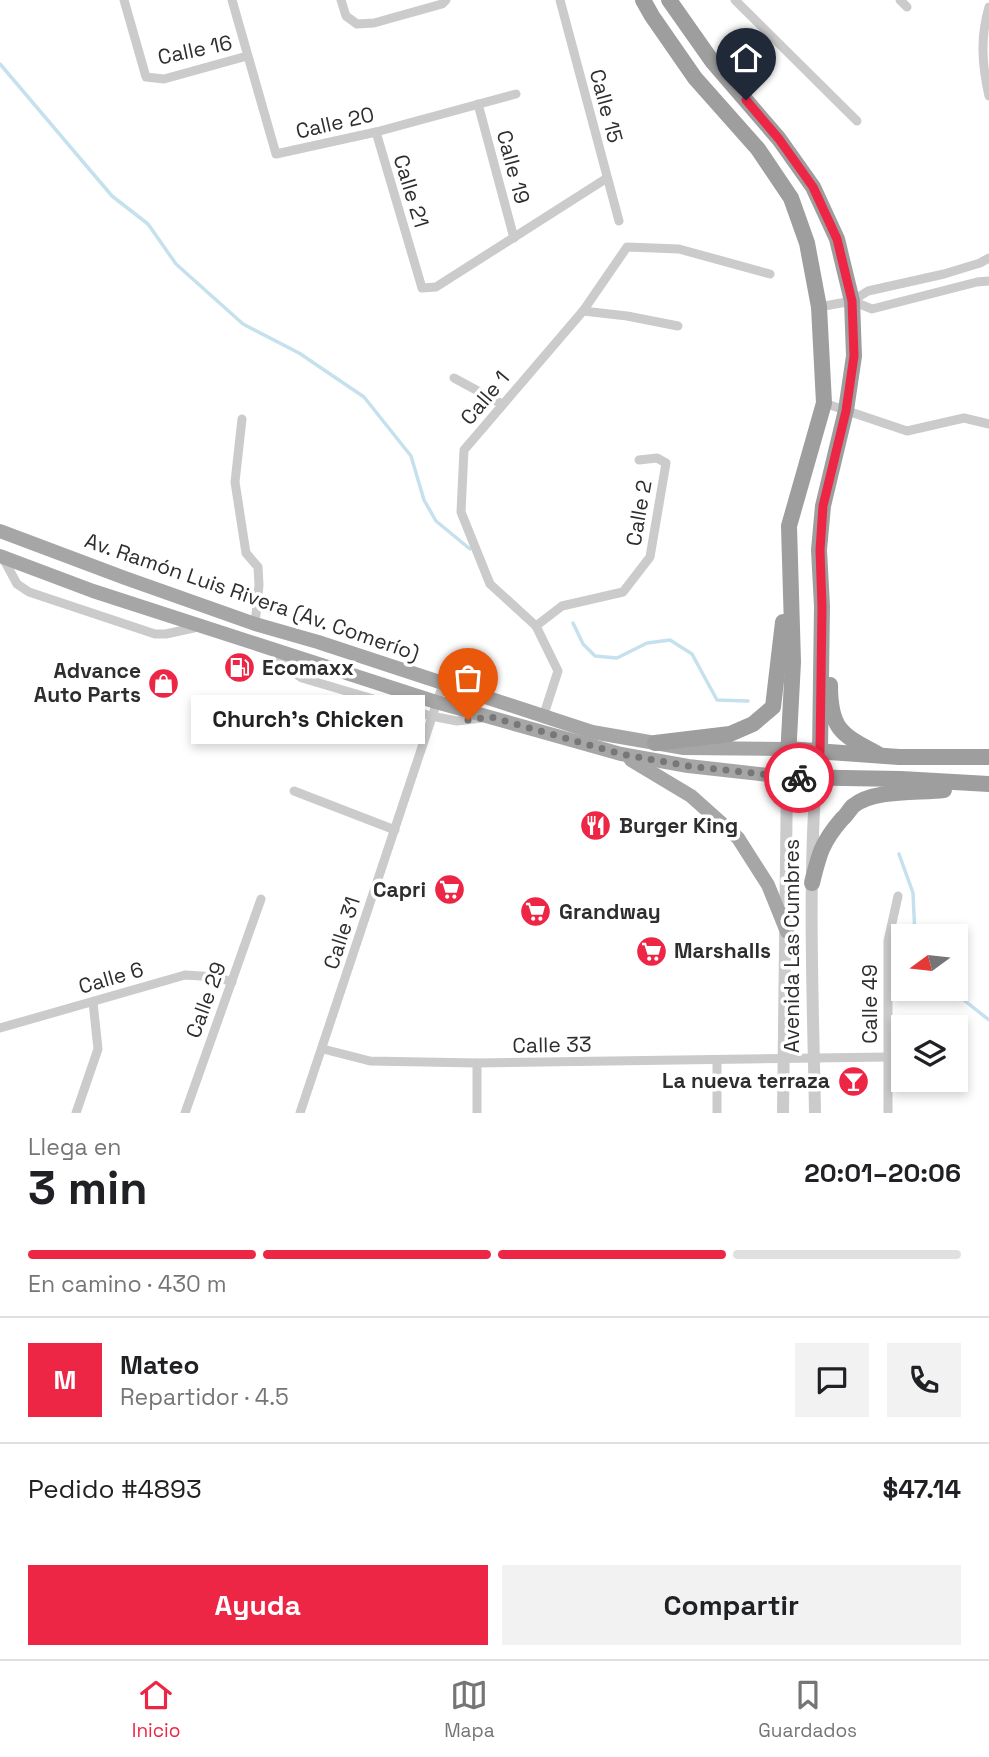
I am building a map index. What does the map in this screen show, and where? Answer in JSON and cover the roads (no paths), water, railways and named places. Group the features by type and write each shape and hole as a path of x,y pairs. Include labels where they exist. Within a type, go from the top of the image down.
{"highway":[{"name":"Avenida Las Cumbres","path":"643,0 695,78 758,149 791,198 807,243 819,307 824,403 789,526 793,662 787,777"},
{"name":"Avenida Las Cumbres","path":"669,0 712,61 779,139 813,187 837,239 852,301 854,356 846,411 823,506 820,550 820,751 816,778"},
{"path":"655,743 730,734 753,724 773,708 790,546"},
{"path":"821,576 830,627 830,699 833,716 839,730 846,737 878,754"},
{"name":"Av. Ramón Luis Rivera (Av. Comerío)","path":"787,749 900,757 989,757"},
{"name":"Av. Ramón Luis Rivera (Av. Comerío)","path":"787,777 987,784"},
{"path":"812,883 819,854 830,831 853,806 872,797 890,794 987,784"}],"main road":[{"name":"Av. Ramón Luis Rivera (Av. Comerío)","path":"0,531 254,624 318,642 592,732 684,748 787,749"},
{"name":"Av. Ramón Luis Rivera (Av. Comerío)","path":"1,556 93,591 436,702 621,754 688,766 787,777"},
{"path":"621,754 691,796 738,838 768,885 787,932"}],"street":[{"name":"Calle 16","path":"124,0 146,77 164,79 247,56"},
{"name":"Calle 20","path":"232,0 276,154 376,132 516,94"},
{"path":"341,0 346,16 357,24 374,23 442,4 446,0"},
{"name":"Calle 15","path":"560,0 619,221"},
{"path":"735,0 858,121"},
{"path":"989,6 983,28 982,53 989,96"},
{"path":"982,53 989,68"},
{"name":"Calle 19","path":"478,104 514,238"},
{"name":"Calle 21","path":"376,132 414,261"},
{"name":"Calle 19","path":"414,261 422,288 436,287 607,178"},
{"name":"Calle 1","path":"543,717 558,671 536,626 490,584 461,512 464,450 583,311 627,247 679,249 769,274"},
{"path":"819,307 852,301 868,291 944,274 989,258"},
{"path":"852,301 872,309 989,281"},
{"path":"583,311 678,326"},
{"path":"454,378 502,404"},
{"path":"824,403 908,431 964,418 989,424"},
{"path":"242,419 235,482 246,553 258,567 259,584 254,624"},
{"name":"Calle 2","path":"536,626 562,606 623,592 650,557 666,463 657,457 639,460"},
{"path":"1,556 17,584 29,592 155,634 166,635 203,626"},
{"path":"273,649 285,667 302,678 431,716 457,721 491,717"},
{"name":"Calle 31","path":"300,1113 443,684"},
{"name":"Avenida Las Cumbres","path":"783,1113 787,777"},
{"name":"Avenida Las Cumbres","path":"815,1113 812,834 816,778"},
{"path":"294,791 395,830"},
{"name":"Calle 49","path":"888,1113 888,941 898,897"},
{"name":"Calle 29","path":"185,1113 261,899"},
{"name":"Calle 6","path":"0,1028 185,975 217,977 232,982"},
{"path":"76,1113 98,1049 93,1002"},
{"name":"Calle 33","path":"323,1049 370,1061 477,1063 888,1057"},
{"path":"717,1061 717,1113"},
{"path":"477,1063 477,1113"}],"waterway":[{"path":"0,64 112,196 148,224 176,264 243,324 299,353 364,397 411,456 424,500 436,521 470,549"},
{"path":"573,623 583,644 595,656 617,658 647,643 670,640 692,654 717,700 748,701"},
{"path":"899,854 913,893 914,924"},
{"path":"965,1001 989,1020"}],"place":[{"name":"Ecomaxx","path":"239,668"},
{"name":"Advance Auto Parts","path":"164,683"},
{"name":"Church's Chicken","path":"468,720"},
{"name":"Burger King","path":"596,826"},
{"name":"Capri","path":"449,890"},
{"name":"Grandway","path":"536,912"},
{"name":"Marshalls","path":"651,951"},
{"name":"La nueva terraza","path":"853,1081"}]}
